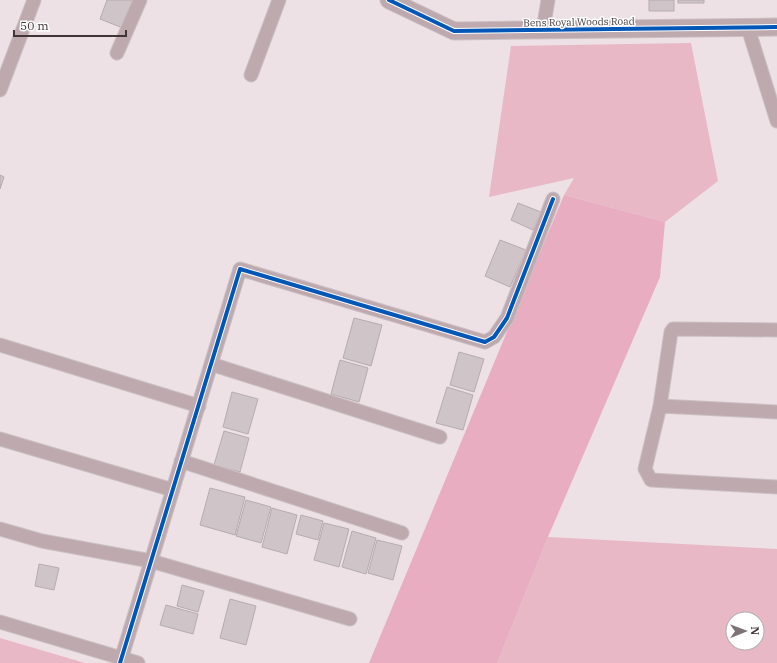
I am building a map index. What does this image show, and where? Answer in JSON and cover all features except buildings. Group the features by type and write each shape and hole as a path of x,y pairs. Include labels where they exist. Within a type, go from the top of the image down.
{"street":[{"path":"0,90 34,0"},
{"path":"116,53 140,0"},
{"path":"251,75 279,0"},
{"name":"Bens Royal Woods Road","path":"389,0 454,31 777,27"},
{"path":"543,30 548,0"},
{"path":"748,28 777,121"},
{"path":"121,660 240,269 485,342 494,337 507,318 553,199"},
{"path":"777,330 673,329 671,332 660,406 646,469 651,480 777,487"},
{"path":"0,345 199,406"},
{"path":"212,364 440,437"},
{"path":"660,406 777,412"},
{"path":"0,439 172,490"},
{"path":"181,461 402,533"},
{"path":"0,529 42,541 151,561 350,619"},
{"path":"0,622 121,660 138,663"}],"shaded area":[{"path":"691,43 718,181 665,222 564,195 574,178 489,197 511,46"},
{"path":"564,195 665,222 660,277 548,537 497,663 369,663"},
{"path":"548,537 777,549 777,663 497,663"},
{"path":"0,638 85,663 0,663"}],"cycle path":[{"path":"389,0 454,31 777,27"},
{"path":"120,663 240,269 485,342 494,337 507,318 553,199"}]}
